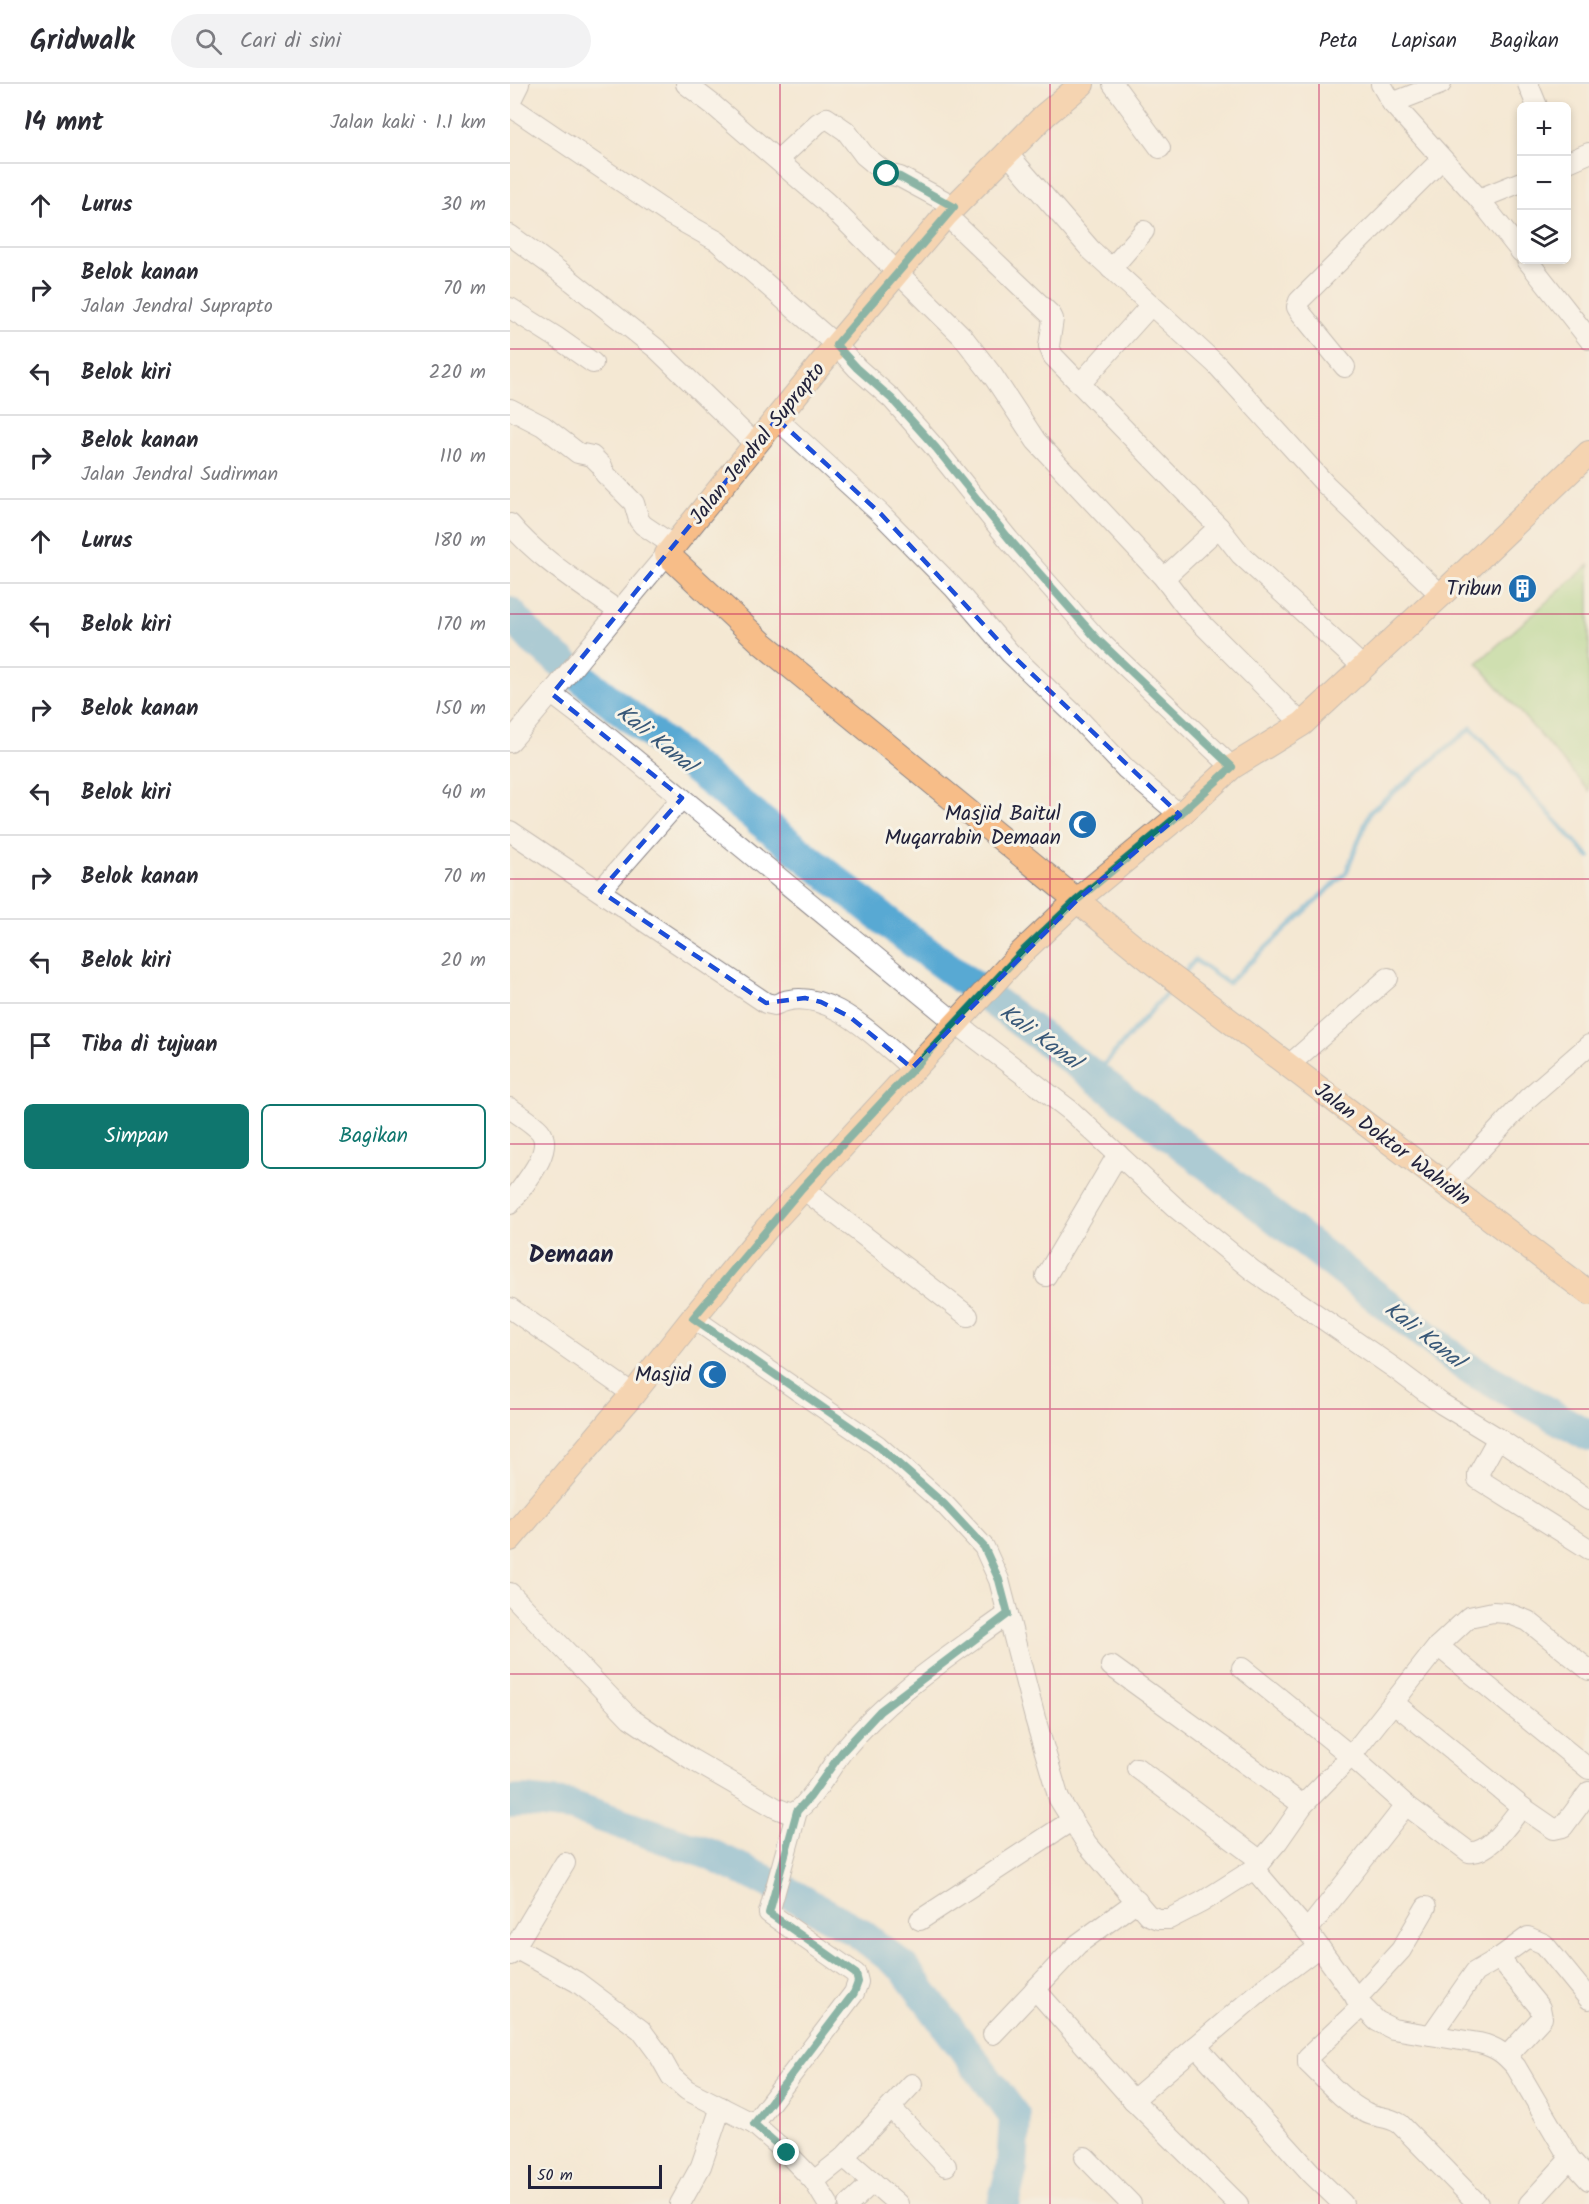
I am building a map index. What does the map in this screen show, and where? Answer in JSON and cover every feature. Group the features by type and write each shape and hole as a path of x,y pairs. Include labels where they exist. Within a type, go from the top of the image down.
{"main road":[{"name":"Jalan Jendral Suprapto","path":"671,550 836,345 950,211 1006,152 1082,84"},
{"path":"510,1539 633,1394 693,1318 802,1188 1021,953 1077,900 1180,814 1232,767 1302,724 1589,453"},
{"name":"Jalan Doktor Wahidin","path":"671,550 762,644 1156,965 1589,1293"}],"street":[{"path":"519,84 510,104 669,214 717,242 836,345 857,368 892,399 936,448 1010,540 1096,638 1232,767"},
{"path":"686,84 826,202 962,336 993,376 1036,441 1164,578 1189,611 1302,724"},
{"path":"1113,84 1160,148"},
{"path":"1381,84 1392,103 1479,200 1517,247"},
{"path":"1392,103 1441,84"},
{"path":"1528,84 1535,102"},
{"path":"778,160 818,123 827,118 846,131 864,155 887,174 900,177 950,211 1047,310 1053,320 1049,346 1053,356 1219,527 1241,555 1362,666"},
{"path":"1006,152 1091,250 1217,365 1326,485 1441,595"},
{"path":"1571,161 1589,153"},
{"path":"1345,367 1300,312 1299,301 1442,159"},
{"path":"1479,200 1517,184"},
{"path":"1112,269 1144,231"},
{"path":"510,235 658,350 755,444"},
{"path":"1530,264 1589,339"},
{"path":"1080,384 1151,305"},
{"path":"510,308 593,363"},
{"path":"510,409 543,426 578,453 592,456 602,466 605,474 634,503 639,520 643,525 671,550"},
{"path":"777,419 881,514 954,588 1010,653 1078,718 1126,769 1180,814"},
{"path":"510,524 613,618"},
{"path":"1164,578 1219,527"},
{"name":"Jalan Jendral Suprapto","path":"510,742 671,550"},
{"path":"558,687 598,729 961,1018 1118,1154 1176,1208 1252,1270 1443,1404 1498,1438 1589,1500"},
{"path":"600,891 682,798"},
{"path":"510,831 766,1003 775,1005 786,999 805,998 820,1002 849,1017 912,1068"},
{"path":"1288,1065 1388,978"},
{"path":"1448,1185 1528,1098 1589,1045"},
{"path":"510,1108 540,1131 545,1142 540,1160 510,1204"},
{"path":"1046,1276 1118,1154"},
{"path":"802,1188 968,1316"},
{"path":"510,1308 633,1394"},
{"path":"693,1318 877,1445 944,1504 984,1547 999,1580 1059,1799 1071,1821 1088,1844 1148,1916 1169,1919 1202,1902 1258,1865 1303,1805 1352,1756 1438,1646 1474,1614 1507,1613 1528,1621 1589,1670"},
{"path":"1498,1438 1478,1474 1478,1479 1520,1503 1589,1549"},
{"path":"510,1593 630,1718 691,1759 776,1808 789,1813 797,1811"},
{"path":"754,2124 854,1993 858,1982 856,1974 769,1913 797,1811 810,1797 842,1752 880,1711 1008,1614"},
{"path":"1438,1646 1589,1769"},
{"path":"1111,1666 1303,1805"},
{"path":"1242,1668 1352,1756 1406,1805 1458,1845 1473,1853 1484,1850 1490,1845 1522,1807"},
{"path":"1394,1703 1522,1807 1554,1828 1559,1829 1589,1792"},
{"path":"1137,1768 1258,1865 1359,2003 1383,2025 1492,2046 1507,2056 1516,2067 1570,2159 1589,2180"},
{"path":"1307,1931 1406,1805"},
{"path":"920,1920 1071,1821"},
{"path":"565,1863 512,1951 577,1982 641,2030 671,2076 687,2090 754,2124 814,2181 828,2204"},
{"path":"993,2034 1078,1944 1137,1901"},
{"path":"1426,1907 1401,1950 1359,2003 1308,2057 1308,2063 1364,2112 1388,2117 1400,2124 1478,2204"},
{"path":"1431,2035 1475,1972 1524,1939 1535,1938 1544,1944 1589,2000"},
{"path":"1133,2100 1263,1989 1319,1947"},
{"path":"1499,1958 1540,2008 1542,2018 1507,2056"},
{"path":"1035,1989 1133,2100 1238,2204"},
{"path":"1196,2046 1312,2174 1343,2204"},
{"path":"814,2181 844,2157 912,2085"},
{"path":"680,2204 700,2166 722,2107"},
{"path":"891,2108 946,2166"},
{"path":"844,2157 898,2204"},
{"path":"1085,2157 1131,2204"},
{"path":"1529,2204 1570,2159"},
{"path":"849,2204 873,2182"}],"highlighted area":[{"path":"777,419 881,514 1010,653 1180,815 1077,900 912,1068 850,1017 821,1002 805,998 766,1003 600,891 682,798 552,694"}],"green space":[{"path":"1589,565 1589,791 1477,663"}],"waterway":[{"name":"Kali Kanal","path":"510,613 534,640 901,933 1094,1076 1465,1366 1589,1436"},
{"path":"1181,977 1195,960 1228,983 1346,873 1370,812 1471,728 1589,857"},
{"path":"1094,1076 1173,986"},
{"path":"510,1802 523,1801 571,1806 709,1854 775,1885 858,1932 903,1967 1015,2117 1012,2168 1003,2204"}],"place":[{"name":"Tribun","path":"1523,588"},
{"name":"Masjid Baitul Muqarrabin Demaan","path":"1082,825"},
{"name":"Masjid","path":"712,1374"}],"district":[{"name":"Demaan","path":"571,1254"}],"route":[{"path":"787,2153 754,2124 854,1993 858,1982 856,1974 790,1930 769,1913 797,1811 810,1797 842,1752 880,1711 1008,1614 999,1580 984,1547 944,1504 877,1445 693,1318 802,1188 1021,953 1077,900 1180,814 1232,767 1096,638 1010,540 936,448 892,399 857,368 836,345 954,207 946,200 912,182 887,174"}]}
